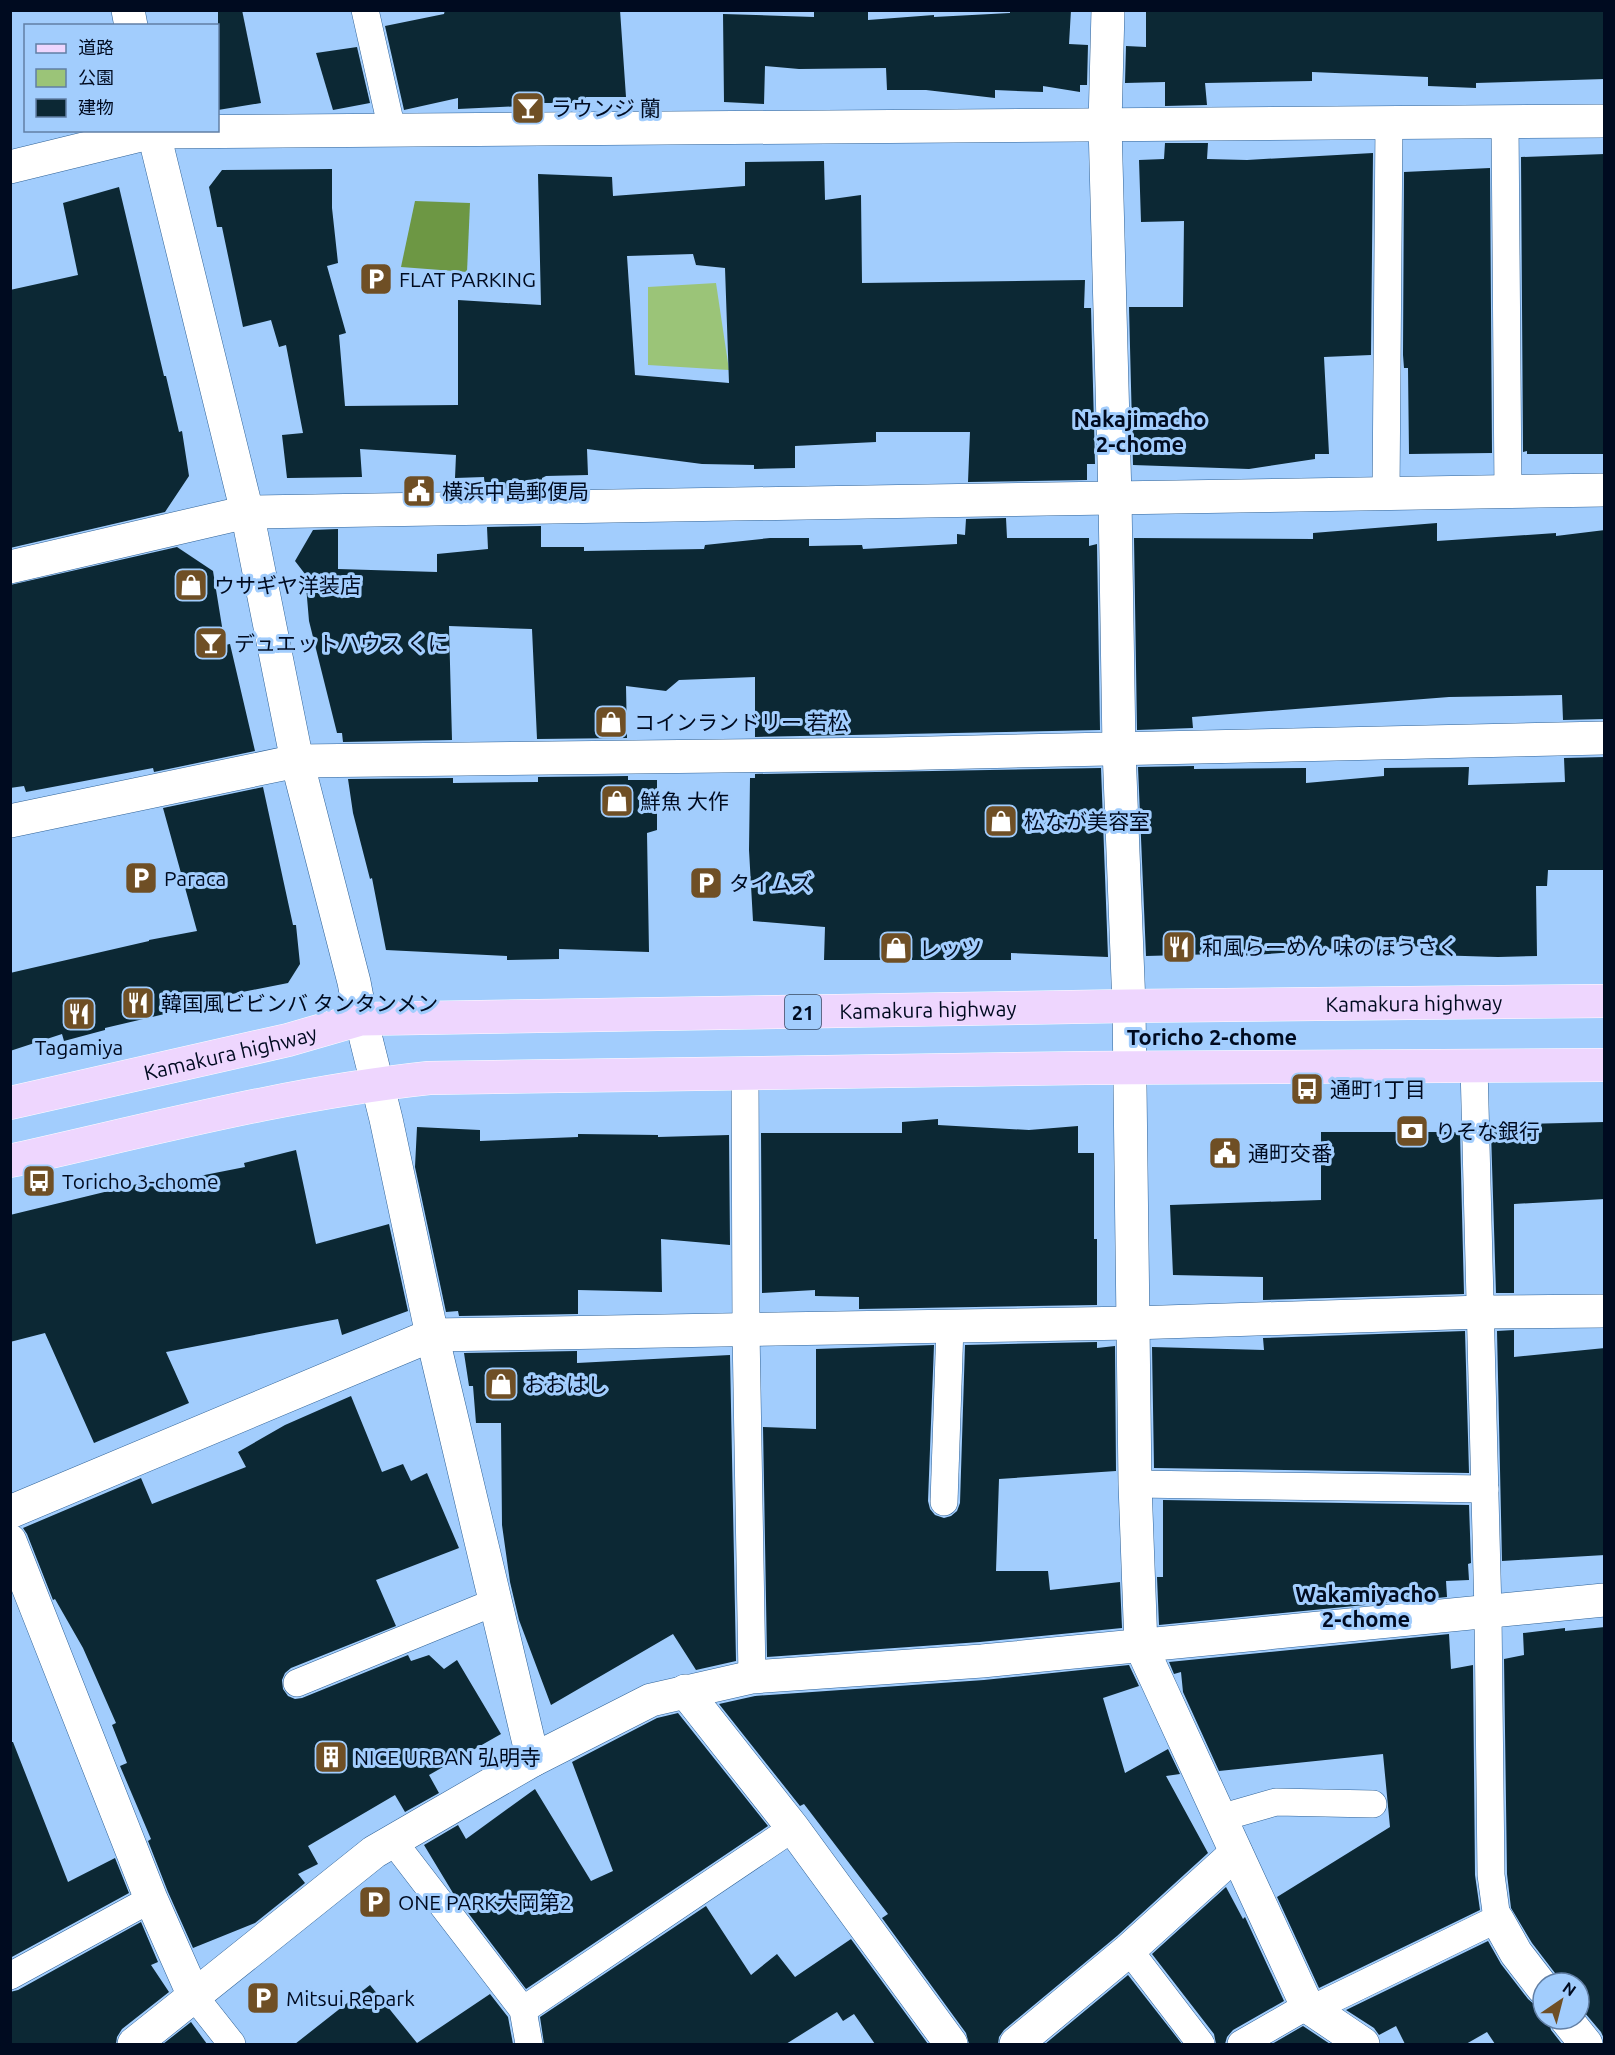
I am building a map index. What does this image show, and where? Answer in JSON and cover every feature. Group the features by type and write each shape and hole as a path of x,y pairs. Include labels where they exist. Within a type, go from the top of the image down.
{"main road":[{"name":"Kamakura highway","path":"10,1103 288,1040 361,1019 1129,1006 1605,1001"},
{"path":"10,1161 307,1096 376,1083 429,1078 745,1072 1605,1065"}],"street":[{"path":"1108,10 1105,124 1119,749 1129,1006 1135,1484 1141,1646 1309,2007 1363,2044"},
{"path":"219,131 1605,121"},
{"path":"10,167 149,132"},
{"path":"153,132 247,512 297,761 354,982 432,1335 533,1760"},
{"path":"10,567 247,512 1605,490"},
{"path":"10,820 297,761 887,754 1605,738"},
{"path":"10,1512 432,1335 1132,1323 1482,1312 1605,1311"},
{"path":"10,1541 152,1899 194,1996"},
{"path":"134,2044 374,1852 533,1760 651,1700 753,1677 982,1661 1605,1600"},
{"path":"685,1691 793,1827 951,2044"},
{"path":"1016,2044 1129,1950 1236,1853"},
{"path":"1497,1919 1516,1953 1531,1972"},
{"path":"1576,2031 1586,2044"}],"lane":[{"path":"365,10 392,130"},
{"path":"1386,494 1389,122"},
{"path":"1505,122 1508,492"},
{"path":"1241,2044 1309,2007 1497,1919 1491,1875 1482,1312 1474,1066"},
{"path":"745,1072 746,1330 753,1677"},
{"path":"944,1502 950,1326"},
{"path":"1135,1484 1485,1489"},
{"path":"297,1683 495,1602"},
{"path":"1220,1818 1276,1802 1373,1804"},
{"path":"523,2010 793,1827"},
{"path":"393,1841 523,2010 529,2044"},
{"path":"10,1976 152,1899"},
{"path":"1129,1950 1201,2044"},
{"path":"194,1996 232,2044"}],"green space":[{"path":"415,201 470,203 467,272 401,267"},
{"path":"716,283 729,370 648,365 648,287"}],"building":[{"path":"218,10 242,10 261,103 219,110"},
{"path":"445,10 620,10 626,97 586,97 586,103 543,103 544,105 458,109 458,98 404,110 385,26 444,14"},
{"path":"814,10 868,10 868,20 1010,13 1010,10 1071,10 1069,44 1088,45 1087,85 1080,85 1080,92 1043,86 1043,92 995,90 995,98 926,90 887,90 886,68 799,69 765,66 764,104 724,102 723,14 814,17"},
{"path":"1146,10 1605,10 1605,79 1476,83 1476,88 1428,86 1428,77 1312,72 1312,81 1205,83 1207,105 1165,106 1165,82 1125,83 1126,46 1146,47"},
{"path":"357,47 370,103 333,110 316,53"},
{"path":"1165,143 1208,143 1207,159 1247,160 1373,153 1371,355 1324,357 1329,454 1315,454 1315,459 1249,469 1133,465 1129,307 1183,307 1184,221 1141,222 1139,160 1164,159"},
{"path":"1605,154 1605,454 1527,454 1527,451 1523,452 1521,157"},
{"path":"824,161 825,200 861,195 862,283 1085,280 1084,308 1091,308 1095,464 1087,464 1087,480 968,482 970,432 876,432 876,442 795,446 795,468 754,469 754,465 702,464 587,449 588,475 546,476 542,478 542,488 485,489 484,477 455,478 456,455 360,449 362,477 287,478 282,435 303,433 286,345 279,347 271,320 243,327 222,227 217,227 209,187 222,170 332,169 332,208 338,263 327,266 346,333 339,335 345,406 458,405 458,300 541,305 538,174 612,177 613,196 745,186 745,162","holes":["693,254 696,265 725,268 729,383 635,375 627,256"]},
{"path":"1490,168 1492,453 1409,454 1408,368 1404,368 1403,355 1404,172"},
{"path":"119,187 164,376 166,376 179,432 182,431 189,476 165,512 10,548 10,290 78,275 63,203"},
{"path":"1006,518 1007,538 1089,538 1089,546 1097,544 1100,730 755,737 755,677 679,680 666,691 626,686 627,738 537,739 532,629 449,626 452,740 343,742 342,733 337,733 309,621 305,574 295,561 313,530 338,529 338,569 437,572 437,554 488,549 487,527 541,526 541,547 584,547 584,551 704,549 705,545 770,538 809,538 809,546 862,545 863,549 957,544 957,534 965,535 966,519"},
{"path":"1437,523 1437,541 1556,533 1556,536 1605,530 1605,719 1563,720 1562,695 1449,697 1192,717 1193,728 1137,730 1134,538 1313,539 1313,533"},
{"path":"177,547 213,571 225,645 230,644 255,751 154,772 153,768 26,792 24,786 10,788 10,585"},
{"path":"1605,757 1605,870 1548,870 1547,886 1536,886 1537,956 1432,955 1432,946 1324,949 1238,956 1219,954 1146,956 1138,767 1306,768 1306,783 1384,776 1384,768 1469,767 1468,785 1565,782 1564,758"},
{"path":"1101,768 1108,957 1011,953 1011,960 824,960 825,927 753,921 749,850 750,778 755,778 755,774"},
{"path":"628,776 628,780 657,780 657,830 647,833 649,952 559,949 559,959 507,960 507,956 386,950 372,878 370,879 353,813 348,779 453,778 453,783 538,782 538,777"},
{"path":"263,787 293,925 296,925 300,964 288,983 202,1000 203,1005 105,1028 105,1030 64,1041 62,1034 10,1051 10,973 197,931 163,808"},
{"path":"938,1119 938,1125 1029,1130 1078,1126 1078,1153 1094,1153 1097,1305 859,1309 859,1297 815,1296 815,1290 762,1293 761,1133 902,1133 902,1122"},
{"path":"1605,1122 1605,1199 1514,1204 1514,1293 1496,1293 1491,1132 1521,1132 1521,1124"},
{"path":"417,1127 480,1130 480,1141 578,1137 578,1134 658,1135 658,1137 729,1135 730,1245 661,1239 662,1292 578,1290 578,1314 459,1316 458,1311 446,1312 415,1167"},
{"path":"1321,1132 1460,1132 1464,1294 1263,1300 1263,1277 1173,1275 1170,1205 1321,1200"},
{"path":"296,1150 316,1244 389,1224 408,1311 342,1335 338,1319 166,1352 189,1403 94,1443 45,1333 10,1342 10,1215 158,1179 159,1184 245,1167 244,1163"},
{"path":"1514,1330 1514,1357 1605,1348 1605,1555 1502,1561 1497,1331"},
{"path":"1465,1331 1469,1473 1154,1468 1152,1347 1264,1350 1263,1338"},
{"path":"1097,1342 1097,1348 1115,1346 1116,1471 999,1479 996,1571 1048,1571 1050,1590 1120,1582 1122,1628 980,1642 767,1657 763,1427 816,1429 816,1349 934,1345 928,1501 935,1515 944,1518 957,1511 960,1503 965,1345"},
{"path":"577,1351 577,1363 730,1355 736,1661 696,1670 673,1634 551,1705 519,1620 510,1582 502,1525 501,1423 476,1423 473,1386 469,1386 464,1353"},
{"path":"351,1396 382,1472 403,1464 411,1481 427,1473 459,1548 376,1580 396,1626 291,1668 282,1680 283,1689 288,1696 295,1699 302,1698 408,1655 411,1661 429,1655 444,1669 457,1660 501,1734 429,1775 439,1793 405,1812 395,1795 308,1846 318,1864 298,1874 305,1883 255,1923 193,1948 168,1892 148,1841 151,1839 120,1766 127,1763 112,1725 116,1723 83,1648 55,1599 53,1600 23,1528 141,1478 152,1504 246,1467 238,1452 285,1425"},
{"path":"1163,1500 1469,1505 1471,1563 1468,1564 1469,1580 1446,1581 1447,1597 1159,1625 1157,1577 1163,1577"},
{"path":"1605,1627 1605,2041 1591,2020 1591,1971 1553,1971 1532,1943 1511,1908 1507,1874 1504,1659 1524,1655 1523,1633 1565,1628 1565,1631"},
{"path":"1449,1634 1451,1669 1473,1665 1475,1875 1480,1910 1319,1988 1277,1897 1390,1827 1383,1754 1219,1771 1183,1692 1181,1672 1174,1674 1169,1662"},
{"path":"1129,1665 1139,1686 1103,1698 1125,1773 1168,1749 1180,1774 1166,1776 1208,1853 1117,1936 1004,2030 999,2037 998,2044 969,2044 966,2033 882,1918 888,1914 804,1804 800,1806 719,1704 755,1696 984,1680"},
{"path":"678,1713 768,1826 526,1989 453,1893 424,1845 458,1825 466,1839 535,1789 591,1881 613,1871 572,1762 657,1718"},
{"path":"10,1742 13,1742 68,1882 115,1858 129,1893 10,1958"},
{"path":"1226,1887 1243,1919 1245,1917 1284,2001 1233,2030 1225,2044 1216,2044 1214,2034 1152,1954"},
{"path":"706,1906 751,1975 777,1954 795,1977 851,1939 928,2044 875,2044 854,2014 843,2021 837,2012 786,2044 544,2044 540,2017"},
{"path":"141,1922 158,1962 151,1965 169,1992 122,2029 116,2044 10,2044 10,1992 18,1990"},
{"path":"1488,1941 1501,1964 1531,2002 1531,2031 1552,2031 1562,2044 1495,2044 1487,2032 1466,2044 1405,2044 1396,2026 1379,2035 1374,2028 1346,2010"},
{"path":"1128,1975 1182,2044 1045,2044"},
{"path":"370,1985 417,2043 490,1994 508,2017 513,2044 295,2044"},
{"path":"191,2022 207,2044 163,2044"},
{"path":"1303,2026 1330,2044 1272,2044"}],"place":[{"name":"ラウンジ 蘭","path":"528,108"},
{"name":"FLAT PARKING","path":"376,279"},
{"name":"横浜中島郵便局","path":"419,491"},
{"name":"ウサギヤ洋装店","path":"191,585"},
{"name":"デュエットハウス くに","path":"211,643"},
{"name":"コインランドリー 若松","path":"611,722"},
{"name":"鮮魚 大作","path":"617,801"},
{"name":"松なが美容室","path":"1001,821"},
{"name":"Paraca","path":"141,878"},
{"name":"タイムズ","path":"706,883"},
{"name":"和風らーめん 味のほうさく","path":"1179,947"},
{"name":"レッツ","path":"896,948"},
{"name":"韓国風ビビンバ タンタンメン","path":"138,1003"},
{"name":"Tagamiya","path":"79,1014"},
{"name":"通町1丁目","path":"1307,1089"},
{"name":"りそな銀行","path":"1412,1131"},
{"name":"通町交番","path":"1225,1153"},
{"name":"Toricho 3-chome","path":"39,1181"},
{"name":"おおはし","path":"501,1384"},
{"name":"NICE URBAN 弘明寺","path":"331,1757"},
{"name":"ONE PARK大岡第2","path":"375,1902"},
{"name":"Mitsui Repark","path":"263,1998"}],"district":[{"name":"Nakajimacho 2-chome","path":"1140,431"},
{"name":"Toricho 2-chome","path":"1212,1036"},
{"name":"Wakamiyacho 2-chome","path":"1366,1606"}]}
